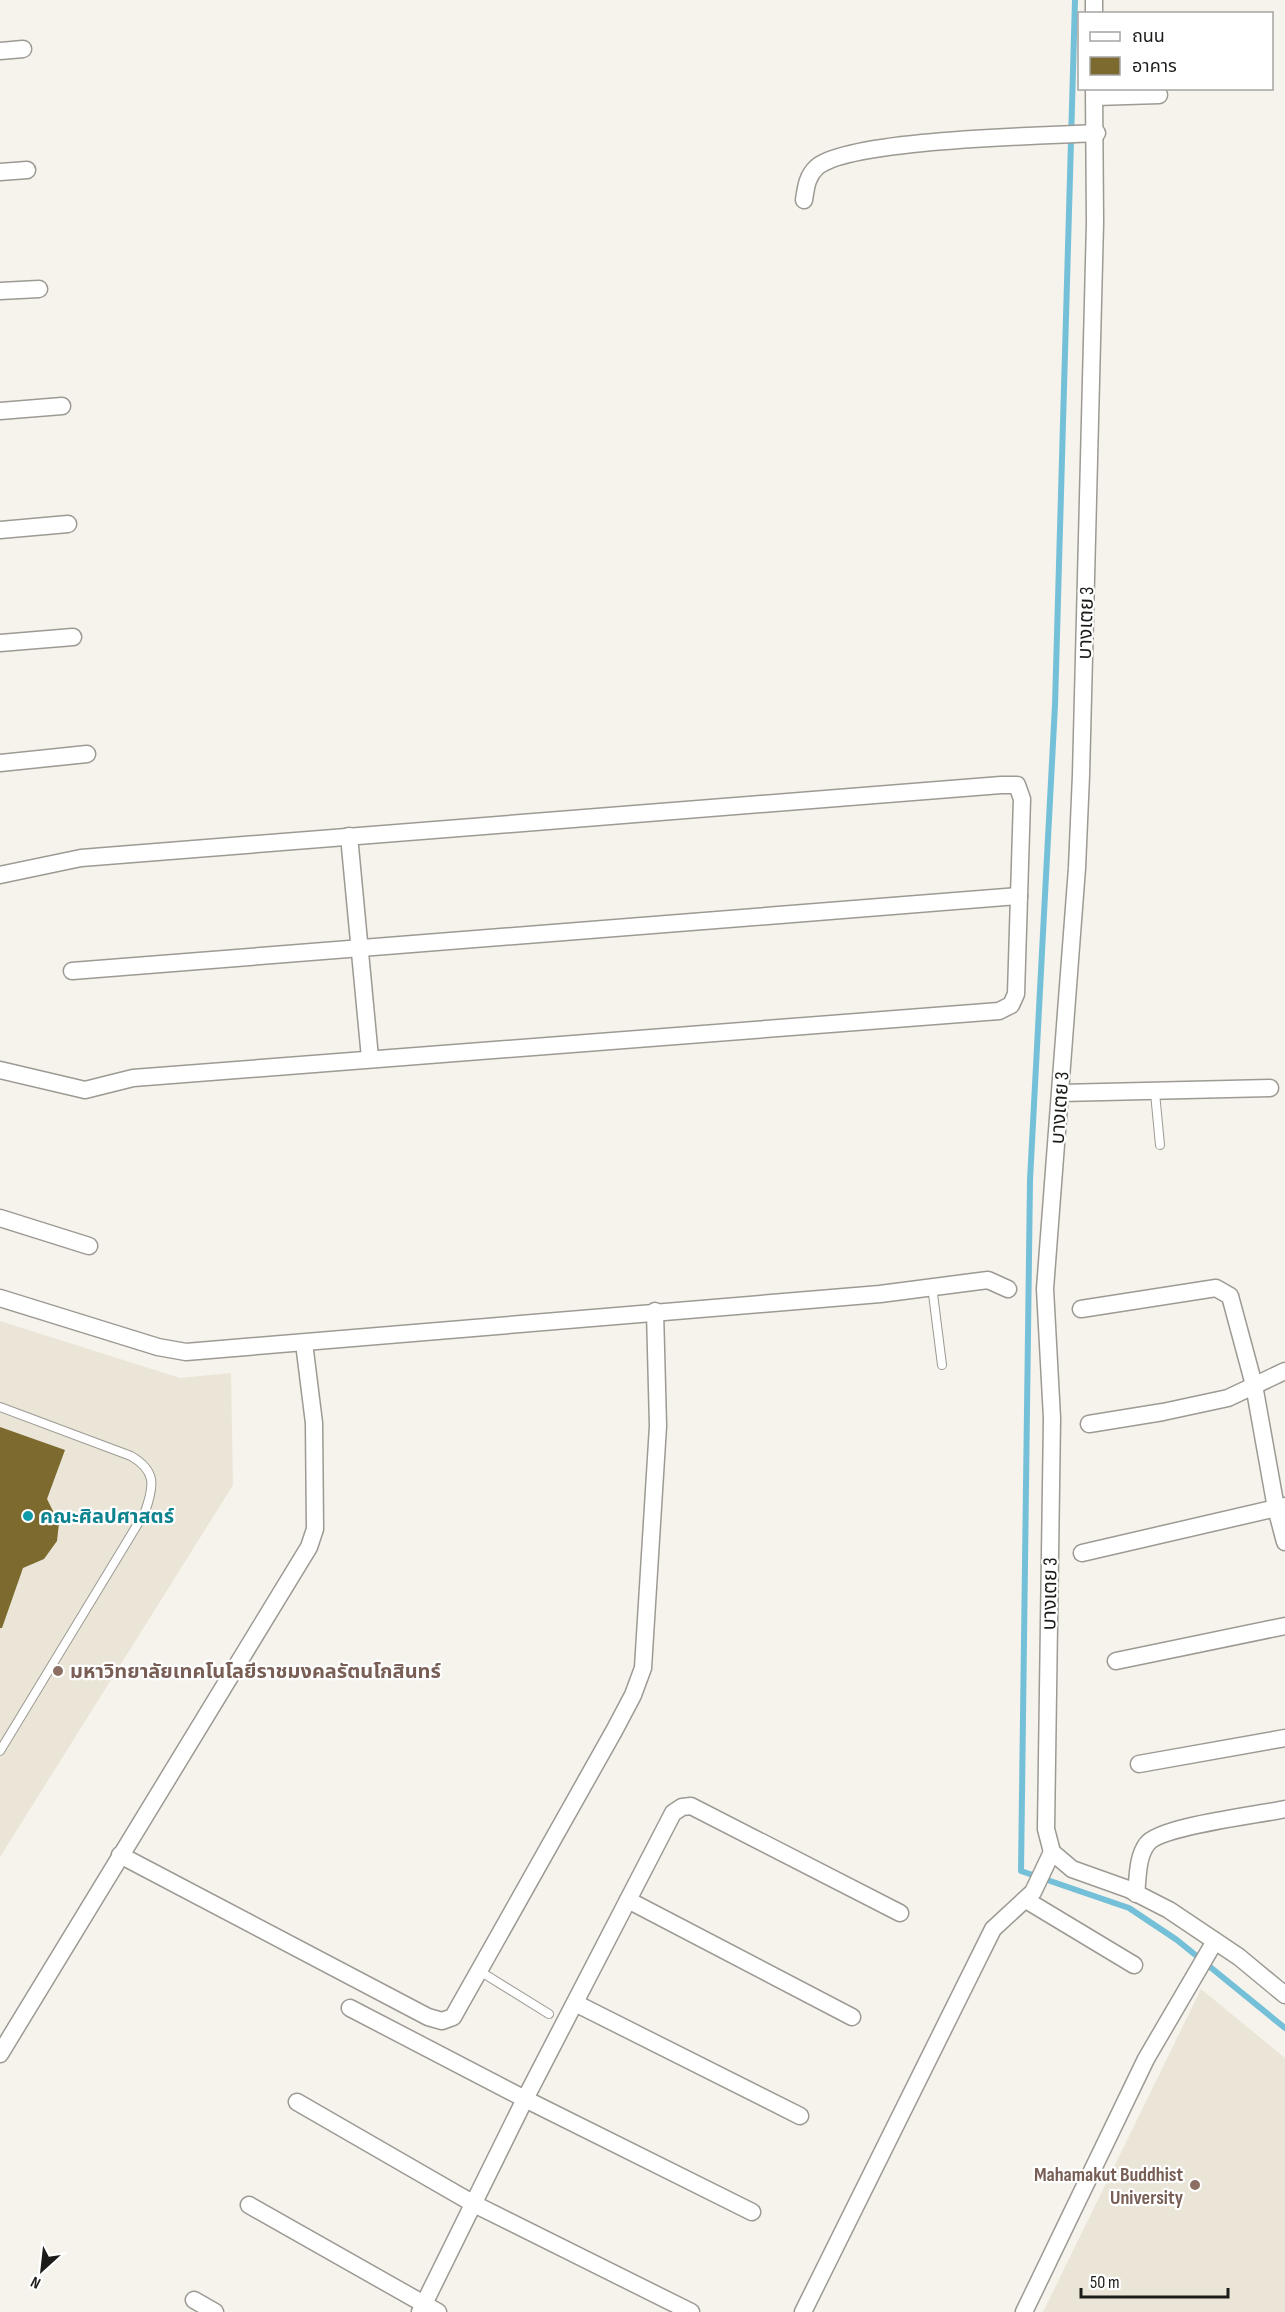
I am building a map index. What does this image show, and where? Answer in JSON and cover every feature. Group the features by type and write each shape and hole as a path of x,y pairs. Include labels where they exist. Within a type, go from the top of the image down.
{"street":[{"path":"0,51 23,49"},
{"path":"1095,93 1160,95"},
{"name":"บางเตย 3","path":"1052,1852 1046,1829 1052,1418 1045,1289 1061,1093 1081,774 1091,133 1095,93"},
{"path":"804,200 808,176 819,165 839,157 892,147 1091,133"},
{"path":"0,172 27,170"},
{"path":"0,291 39,289"},
{"path":"0,411 62,406"},
{"path":"0,530 68,524"},
{"path":"0,643 73,636"},
{"path":"0,763 87,754"},
{"path":"0,875 81,858 1017,785 1022,799 1016,994 1011,1005 999,1011 134,1078 86,1090 0,1070"},
{"path":"349,836 370,1058"},
{"path":"72,971 1019,896"},
{"path":"1061,1093 1126,1090 1155,1093 1270,1088"},
{"path":"0,1218 89,1246"},
{"path":"0,1298 158,1347 186,1352 880,1294 988,1280 1008,1289"},
{"path":"1081,1309 1216,1288 1230,1296 1254,1384 1280,1507 1285,1542"},
{"path":"120,1855 428,2017 442,2021 453,2017 614,1731 633,1695 643,1668 657,1426 655,1311"},
{"path":"0,2054 309,1547 315,1529 314,1424 304,1342"},
{"path":"1089,1424 1163,1412 1228,1398 1285,1371"},
{"path":"1082,1553 1280,1507"},
{"path":"1116,1661 1285,1626"},
{"path":"1139,1764 1285,1738"},
{"path":"249,2205 428,2310 474,2204 525,2099 673,1813 682,1807 692,1806 900,1913"},
{"path":"1136,1894 1141,1856 1152,1838 1184,1828 1285,1809"},
{"path":"803,2312 993,1929 1029,1896 1052,1852 1072,1869 1136,1894 1168,1910 1211,1948 1285,1995"},
{"path":"1029,1896 1134,1965"},
{"path":"628,1900 852,2017"},
{"path":"1024,2312 1146,2059 1211,1948"},
{"path":"574,2003 800,2116"},
{"path":"350,2008 525,2099 752,2212"},
{"path":"297,2102 474,2204 691,2312"},
{"path":"194,2300 215,2312"}],"lane":[{"path":"1155,1093 1160,1146"},
{"path":"932,1286 942,1365"},
{"path":"0,1407 131,1456 145,1464 150,1474 152,1491 146,1512 0,1751"},
{"path":"478,1970 549,2014"}],"shaded area":[{"name":"มหาวิทยาลัยเทคโนโลยีราชมงคลรัตนโกสินทร์","path":"0,1321 180,1378 231,1373 233,1485 0,1857"},
{"name":"Mahamakut Buddhist University","path":"1201,1989 1285,2058 1285,2312 1043,2312"}],"building":[{"name":"คณะศิลปศาสตร์","path":"0,1427 65,1450 47,1499 59,1523 57,1541 44,1559 23,1568 2,1628 0,1628"}],"waterway":[{"path":"1075,0 1055,705 1030,1180 1021,1871 1129,1908 1177,1940 1285,2028"}],"place":[{"name":"คณะศิลปศาสตร์","path":"28,1516"},
{"name":"มหาวิทยาลัยเทคโนโลยีราชมงคลรัตนโกสินทร์","path":"58,1671"},
{"name":"Mahamakut Buddhist University","path":"1195,2185"}]}
